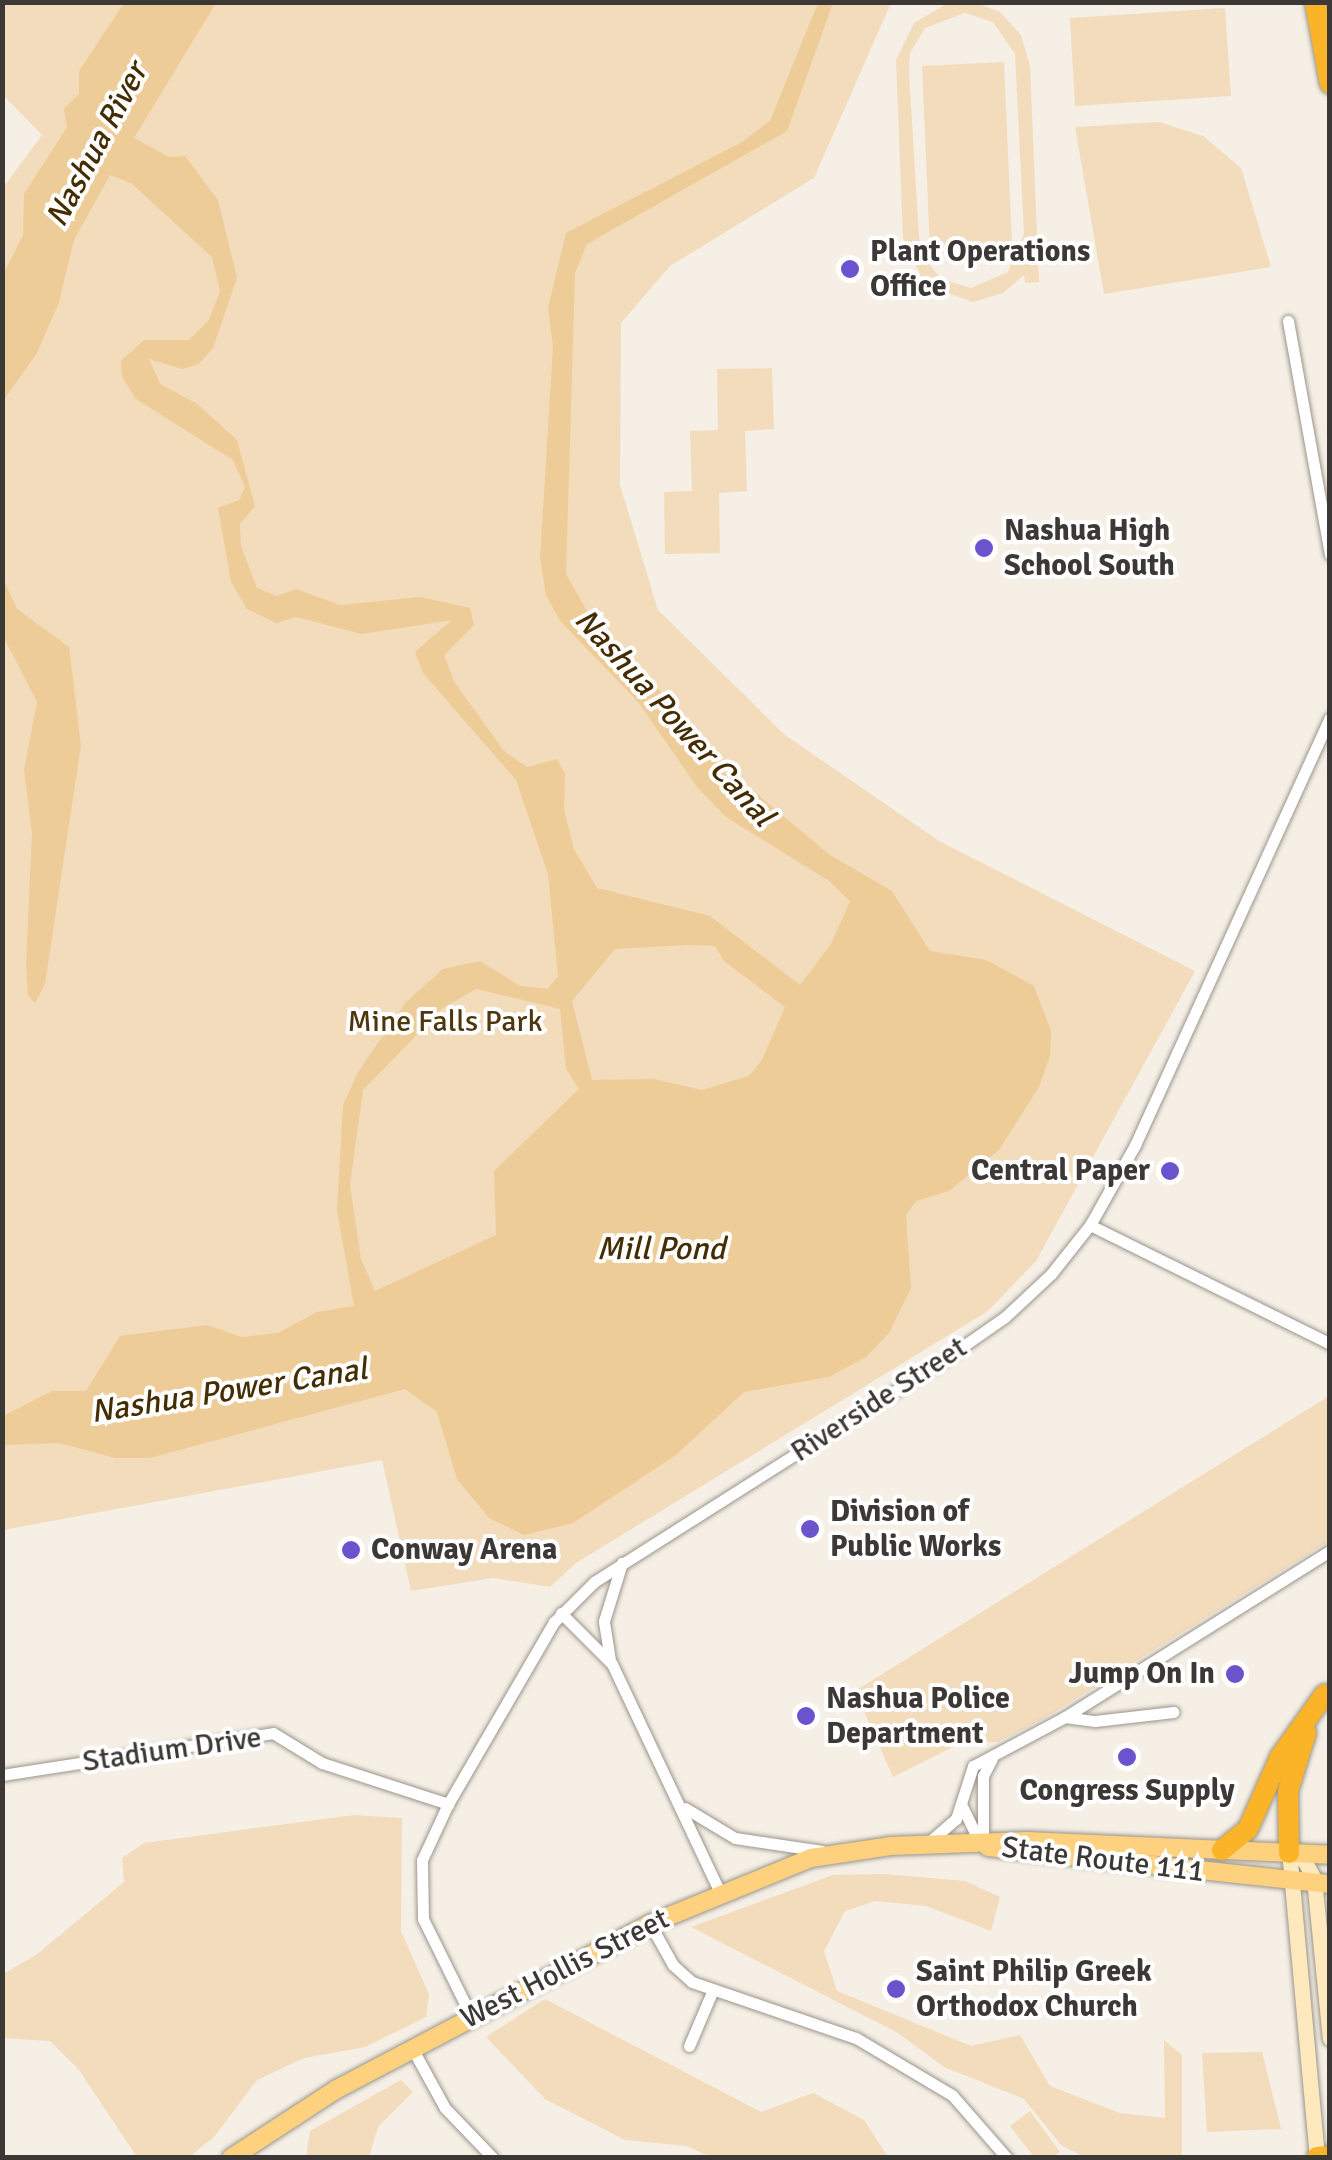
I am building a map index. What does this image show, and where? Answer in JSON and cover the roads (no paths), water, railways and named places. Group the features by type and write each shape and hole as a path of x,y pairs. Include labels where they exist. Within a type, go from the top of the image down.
{"highway":[{"path":"1315,2 1330,84"},
{"path":"1222,1850 1248,1830 1280,1758 1327,1690"},
{"path":"1290,1853 1291,1776 1327,1690"},
{"path":"1317,2157 1330,2156"}],"main road":[{"name":"State Route 111","path":"983,1846 1027,1841 1330,1855"},
{"name":"West Hollis Street","path":"232,2157 412,2048 650,1924 720,1892 836,1852 924,1844 983,1846"},
{"name":"State Route 111","path":"983,1846 1018,1855 1322,1883"},
{"path":"1290,1853 1317,2157"},
{"path":"1290,1853 1307,1863 1322,1883 1330,2038"},
{"path":"1327,2008 1330,1970"}],"street":[{"path":"1288,321 1330,554"},
{"name":"Riverside Street","path":"472,2018 420,1904 422,1860 448,1804 562,1613 622,1563 1006,1317 1090,1225 1135,1144 1330,718"},
{"path":"1090,1225 1330,1344"},
{"path":"924,1844 946,1831 962,1802 966,1773 1330,1552"},
{"path":"622,1563 604,1621 612,1664 720,1892"},
{"path":"562,1613 612,1664"},
{"path":"1065,1716 1095,1721 1173,1712"},
{"name":"Stadium Drive","path":"2,1775 273,1733 322,1764 448,1804"},
{"path":"983,1846 983,1776 995,1754"},
{"path":"962,1802 983,1846"},
{"path":"680,1805 735,1838 836,1852"},
{"path":"650,1924 673,1964 712,1992 825,2024 872,2047 952,2095 1007,2158"},
{"path":"689,2046 712,1992"},
{"path":"412,2048 445,2108 493,2158"}],"water":[{"name":"Mill Pond","path":"124,3 216,3 134,138 169,157 185,156 218,200 237,278 213,348 199,364 182,369 149,359 160,384 196,403 237,440 255,506 240,524 241,546 257,588 277,596 296,589 340,605 420,597 470,608 474,625 444,655 455,683 504,751 527,767 557,759 565,774 564,810 574,849 597,888 710,916 800,985 831,944 850,901 829,881 726,817 697,787 639,703 560,621 546,595 540,558 553,347 548,308 566,233 742,142 770,121 818,3 833,3 787,131 587,244 575,273 566,574 587,611 745,784 830,855 892,891 930,951 986,960 1034,986 1051,1031 1050,1056 1039,1087 999,1150 949,1191 916,1201 906,1215 911,1288 889,1333 866,1357 829,1377 744,1392 676,1455 573,1523 524,1535 489,1518 457,1479 437,1412 405,1389 150,1458 115,1458 59,1443 3,1445 3,1416 52,1391 86,1391 120,1336 207,1325 242,1337 278,1333 317,1312 354,1306 337,1210 343,1105 358,1072 406,1002 443,969 480,961 520,986 548,989 558,976 548,874 516,780 423,673 415,652 452,620 362,634 296,617 276,623 247,609 231,582 218,508 239,500 245,487 233,460 136,399 122,377 121,361 144,340 189,340 209,320 220,291 212,257 131,183 110,175 74,240 59,302 37,353 3,401 3,275 23,235 24,194 67,127 64,109 79,94 79,71","holes":["715,946 724,961 785,1007 762,1060 749,1076 702,1090 654,1079 592,1080 572,1001 615,949","476,989 560,1009 566,1069 579,1089 494,1171 496,1235 375,1291 361,1259 350,1185 363,1090 443,1008"]},
{"path":"3,578 17,609 69,647 81,745 45,984 35,1003 28,995 26,964 32,833 24,770 37,702 3,636"}],"place":[{"name":"Plant Operations Office","path":"850,269"},
{"name":"Nashua High School South","path":"984,548"},
{"name":"Central Paper","path":"1170,1171"},
{"name":"Division of Public Works","path":"810,1529"},
{"name":"Conway Arena","path":"351,1550"},
{"name":"Jump On In","path":"1235,1674"},
{"name":"Nashua Police Department","path":"806,1716"},
{"name":"Congress Supply","path":"1127,1757"},
{"name":"Saint Philip Greek Orthodox Church","path":"896,1989"}],"water label":[{"name":"Nashua River","path":"97,145"},
{"name":"Nashua Power Canal","path":"674,718"},
{"name":"Nashua Power Canal","path":"229,1391"}],"park label":[{"name":"Mine Falls Park","path":"445,1022"}]}
